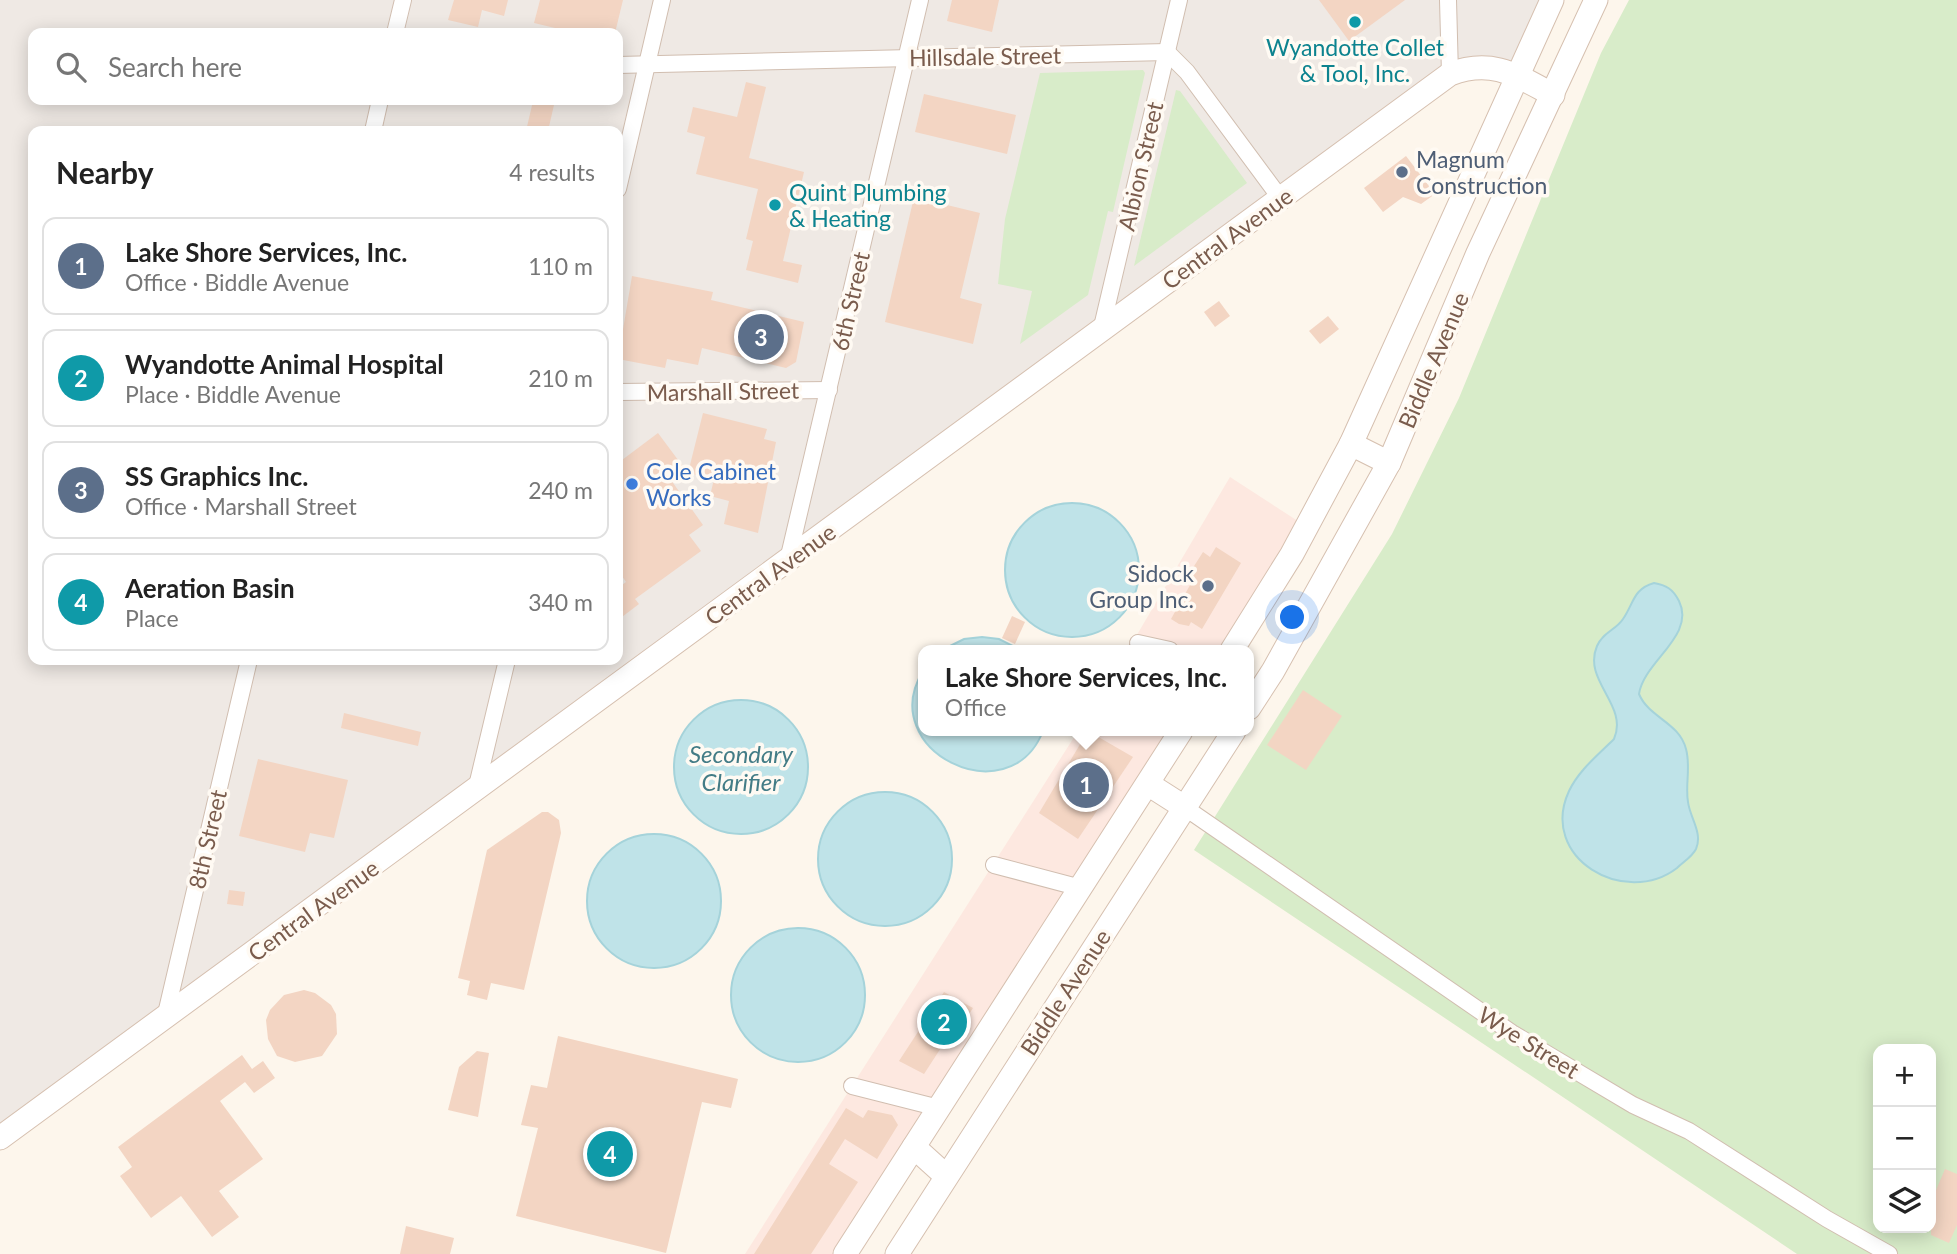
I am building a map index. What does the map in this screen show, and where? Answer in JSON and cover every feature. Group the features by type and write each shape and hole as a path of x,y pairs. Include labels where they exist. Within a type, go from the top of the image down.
{"main road":[{"name":"Biddle Avenue","path":"1235,645 1292,554 1351,444 1552,0"},
{"name":"Biddle Avenue","path":"1254,700 1389,463 1478,253 1596,0"},
{"name":"Central Avenue","path":"0,1138 1450,74 1472,66 1496,68 1518,76 1553,95"},
{"path":"1351,444 1389,463"},
{"name":"Biddle Avenue","path":"845,1254 1178,736"},
{"name":"Biddle Avenue","path":"897,1254 1231,736"},
{"path":"1148,784 1184,807"},
{"path":"914,1147 946,1176"}],"street":[{"path":"396,28 403,0"},
{"path":"623,168 662,0"},
{"name":"6th Street","path":"788,560 920,0"},
{"name":"Albion Street","path":"1101,331 1179,0"},
{"path":"1448,0 1450,74"},
{"path":"1167,52 1187,72 1281,199"},
{"name":"Hillsdale Street","path":"623,65 1167,52"},
{"path":"374,126 379,105"},
{"name":"Marshall Street","path":"623,392 829,390"},
{"path":"1138,643 1147,645"},
{"name":"8th Street","path":"165,1018 248,665"},
{"path":"476,790 506,665"},
{"name":"Wye Street","path":"1184,807 1340,918 1512,1033 1633,1105 1689,1131 1827,1219 1889,1254"},
{"path":"994,865 1081,888"},
{"path":"852,1086 939,1108"}],"shaded area":[{"path":"0,0 1552,0 1518,76 1472,66 0,1138"},
{"path":"1230,477 1307,527 1235,645 1131,645"},
{"path":"1075,736 1178,736 845,1254 745,1254"}],"green space":[{"path":"1629,0 1957,0 1957,1254 1797,1254 1194,850 1392,534 1459,398 1601,53"},
{"path":"1143,70 1145,73 1113,212 1108,211 1088,295 1020,344 1032,291 998,284 1005,219 1040,73"},
{"path":"1176,90 1180,91 1247,183 1134,266"}],"water":[{"path":"1072,503 1098,508 1120,522 1134,544 1139,570 1134,596 1120,618 1098,632 1072,637 1046,632 1024,618 1010,596 1005,570 1010,544 1024,522 1046,508"},
{"path":"1654,583 1666,586 1674,593 1682,614 1681,626 1650,670 1639,694 1650,709 1677,732 1686,749 1688,802 1698,843 1692,854 1677,868 1656,879 1634,882 1612,879 1592,870 1576,855 1565,837 1563,815 1573,783 1614,739 1617,727 1616,715 1595,671 1597,646 1623,619 1638,593"},
{"path":"964,639 999,639 1011,645 952,645"},
{"path":"918,686 918,729 916,726 913,700"},
{"name":"Secondary Clarifier","path":"741,700 767,705 789,719 803,741 808,767 803,793 789,815 767,829 741,834 715,829 693,815 679,793 674,767 679,741 693,719 715,705"},
{"path":"923,736 1040,736 1026,756 1003,769 977,771 952,763 930,747"},
{"name":"Secondary Clarifier","path":"885,792 911,797 933,811 947,833 952,859 947,885 933,907 911,921 885,926 859,921 837,907 823,885 818,859 823,833 837,811 859,797"},
{"name":"Secondary Clarifier","path":"654,834 680,839 701,854 716,875 721,901 716,927 701,948 680,963 654,968 628,963 607,948 592,927 587,901 592,875 607,854 628,839"},
{"path":"798,928 824,933 846,947 860,969 865,995 860,1021 846,1043 824,1057 798,1062 772,1057 750,1043 736,1021 731,995 736,969 750,947 772,933"}],"building":[{"path":"454,0 508,0 504,16 482,10 478,27 448,20"},
{"path":"540,0 623,0 616,28 555,28 534,23"},
{"path":"952,0 999,0 992,32 947,21"},
{"name":"Wyandotte Collet & Tool, Inc.","path":"1319,0 1405,0 1349,41"},
{"path":"746,82 766,87 749,158 804,172 783,261 802,265 798,283 746,270 753,241 746,239 758,189 696,174 705,137 687,132 693,107 737,117"},
{"path":"924,94 1016,115 1007,154 915,132"},
{"path":"532,105 554,105 549,126 527,126"},
{"name":"Magnum Construction","path":"1406,156 1435,194 1421,204 1403,197 1383,212 1364,188"},
{"path":"914,197 980,213 960,298 982,304 973,344 885,322"},
{"path":"632,276 713,292 711,300 804,322 796,362 786,368 702,348 698,365 667,359 665,368 623,360 623,329"},
{"path":"1219,301 1230,316 1215,327 1204,312"},
{"path":"1328,316 1339,329 1320,344 1309,331"},
{"path":"703,413 767,429 764,439 776,442 758,533 724,524 729,501 710,496 714,479 688,473"},
{"path":"658,433 687,472 661,466 703,525 689,535 701,551 635,599 639,604 623,616 623,584 626,582 623,578 623,459"},
{"name":"Sidock Group Inc.","path":"1216,547 1241,563 1202,629 1191,622 1189,626 1179,624 1171,619 1194,578 1189,574 1203,552 1210,557"},
{"path":"1012,616 1025,622 1015,644 1002,638"},
{"path":"1303,690 1342,716 1306,770 1267,745"},
{"path":"344,713 421,732 418,746 341,728"},
{"path":"1085,736 1097,736 1133,757 1078,839 1039,813"},
{"path":"258,759 348,780 334,838 310,833 305,852 239,836"},
{"path":"542,812 548,812 559,820 561,833 524,990 491,983 487,1000 467,995 470,981 458,978 487,850"},
{"path":"229,890 245,892 243,906 227,904"},
{"path":"304,990 315,993 331,1005 336,1014 337,1034 322,1056 295,1062 277,1056 268,1039 266,1020 270,1010 284,995"},
{"path":"944,992 973,1008 952,1040 948,1037 924,1074 899,1061"},
{"path":"558,1036 738,1079 731,1108 702,1102 666,1253 516,1216 538,1128 521,1125 531,1085 547,1088"},
{"path":"477,1051 489,1053 478,1117 448,1110 459,1067"},
{"path":"242,1055 252,1069 263,1061 275,1078 254,1093 245,1082 220,1101 263,1159 219,1191 239,1217 212,1237 181,1196 151,1218 120,1176 132,1167 118,1147"},
{"path":"846,1108 863,1118 868,1110 892,1115 898,1125 877,1159 845,1139 829,1164 858,1182 811,1254 754,1254"},
{"path":"1945,1169 1957,1174 1957,1225 1949,1243 1931,1235 1936,1233 1936,1190"},
{"path":"406,1226 454,1238 450,1254 400,1254"}],"place":[{"name":"Wyandotte Collet & Tool, Inc.","path":"1355,22"},
{"name":"Magnum Construction","path":"1402,172"},
{"name":"Quint Plumbing & Heating","path":"775,205"},
{"name":"SS Graphics Inc.","path":"761,337"},
{"name":"Cole Cabinet Works","path":"632,484"},
{"name":"Sidock Group Inc.","path":"1208,586"},
{"name":"Lake Shore Services, Inc.","path":"1086,785"},
{"name":"Wyandotte Animal Hospital","path":"944,1022"},
{"name":"Aeration Basin","path":"610,1154"}]}
